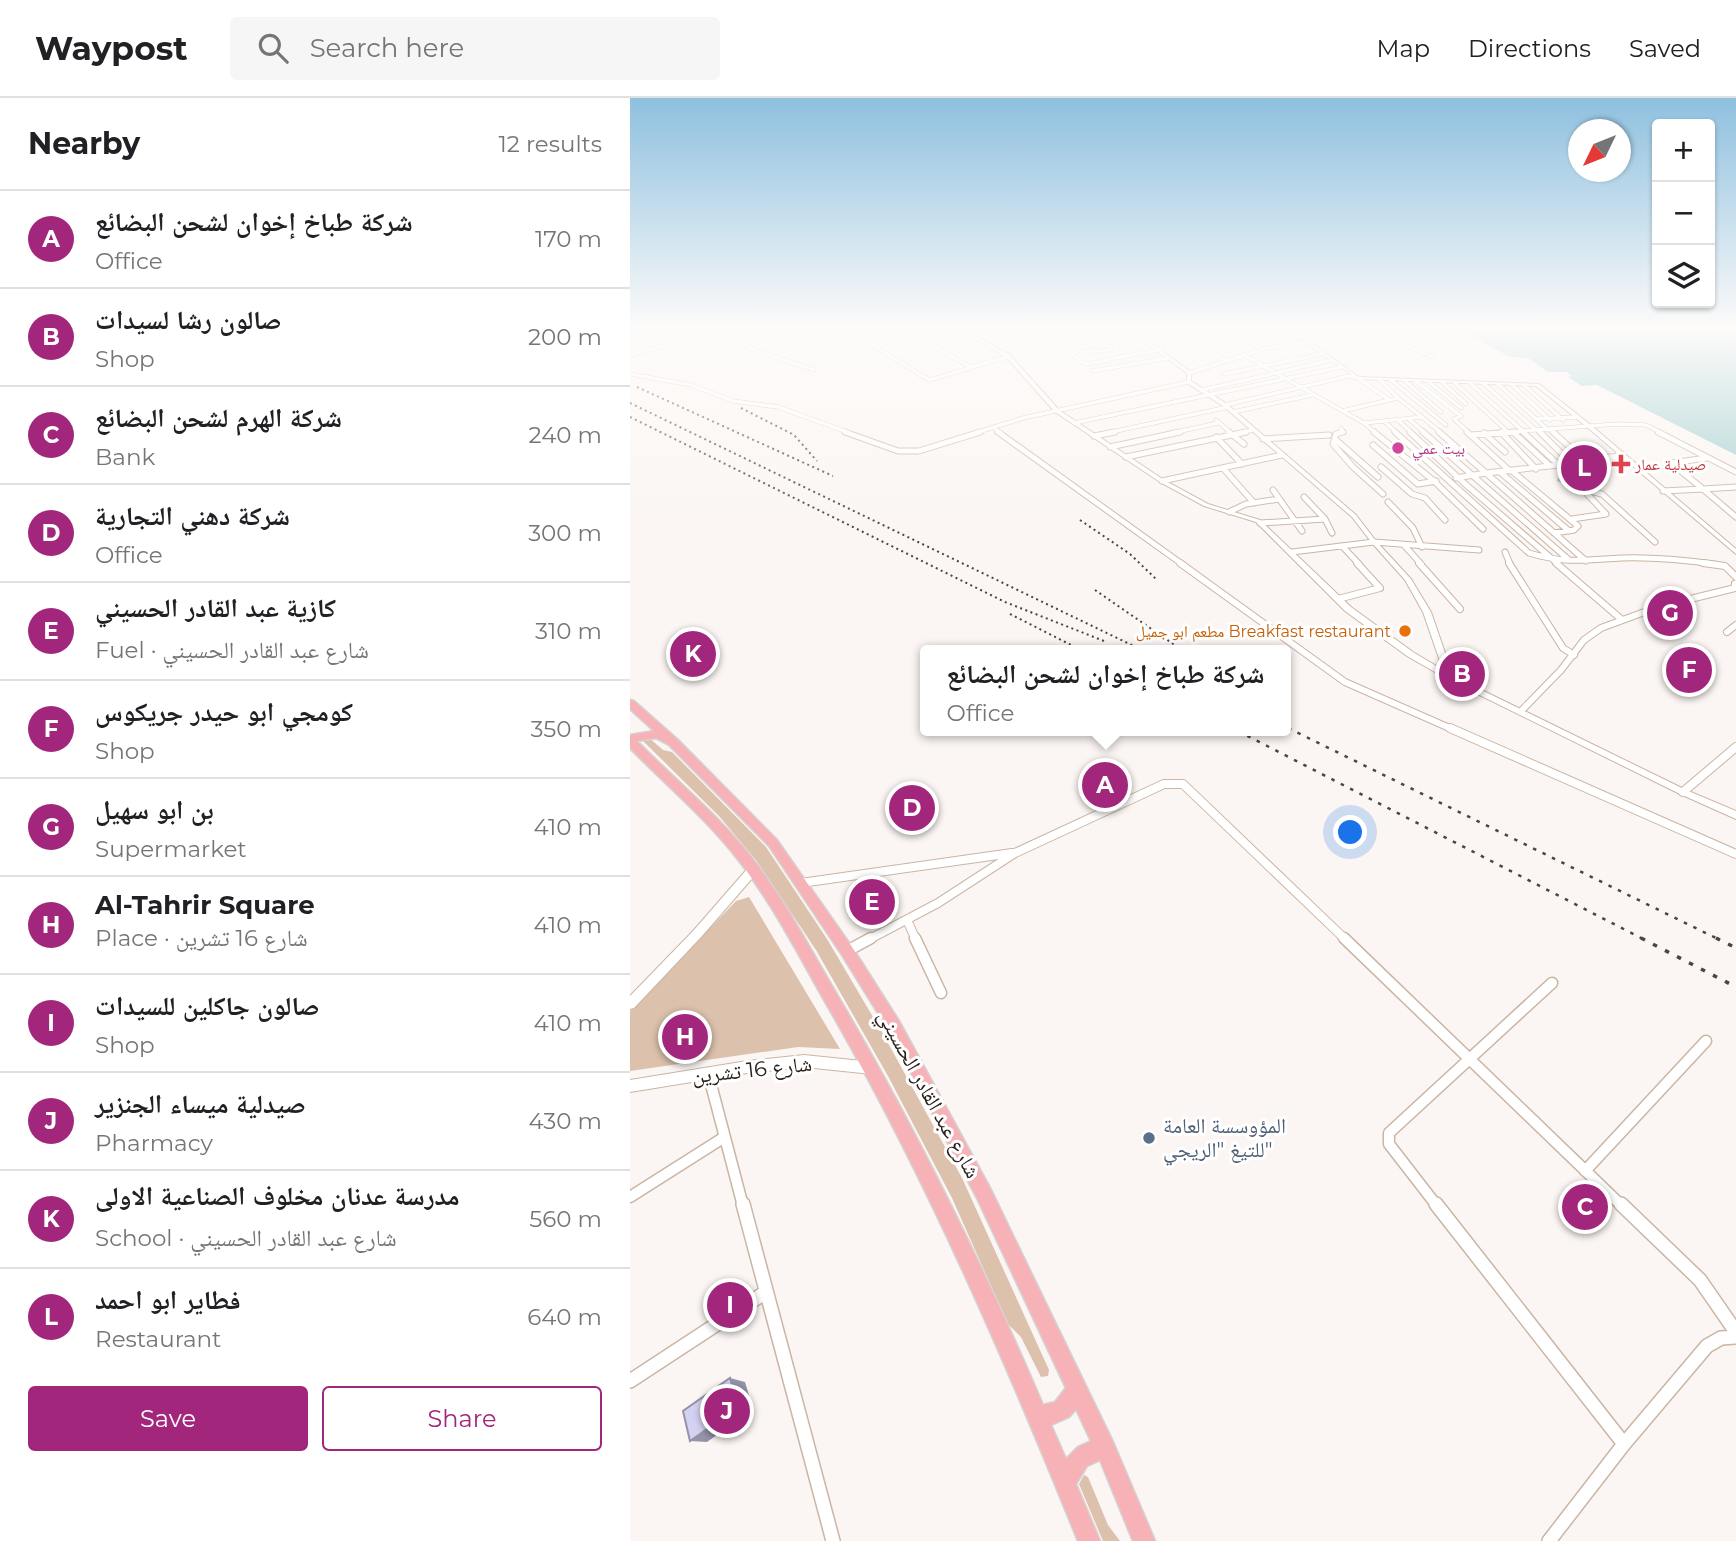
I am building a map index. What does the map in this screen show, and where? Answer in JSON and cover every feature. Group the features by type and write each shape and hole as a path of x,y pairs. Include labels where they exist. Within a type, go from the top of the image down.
{"main road":[{"name":"شارع عبد القادر الحسيني","path":"630,703 673,742 773,843 847,951 943,1113 1077,1388 1144,1541"},
{"path":"630,740 657,734 673,742"},
{"name":"شارع عبد القادر الحسيني","path":"630,740 732,843 874,1068 918,1152 1020,1372 1089,1541"},
{"path":"1037,1414 1051,1415 1064,1409 1077,1388"},
{"path":"1066,1483 1081,1456 1097,1449 1105,1449"}],"street":[{"path":"721,396 733,401 778,407 898,451 919,451 1023,418 1123,396"},
{"path":"1043,396 1056,411 1162,481 1206,505 1260,523 1338,599 1410,654 1450,677 1683,792 1736,815"},
{"path":"1074,423 1210,396"},
{"path":"1212,396 1354,516 1408,579 1427,612 1450,677"},
{"path":"1229,408 1271,396"},
{"path":"1094,436 1229,408 1303,396"},
{"path":"1315,396 1362,423 1434,481 1483,529"},
{"path":"1384,396 1388,399"},
{"path":"1411,396 1446,425"},
{"path":"1423,396 1441,412"},
{"path":"1436,396 1461,416 1454,419 1470,435 1579,527 1554,533"},
{"path":"1447,396 1461,408"},
{"path":"1458,396 1466,404"},
{"path":"1469,396 1550,467"},
{"path":"1484,396 1565,470 1584,475 1591,483 1587,494 1606,514 1572,519"},
{"path":"1498,396 1568,460"},
{"path":"1512,396 1583,459"},
{"path":"1524,396 1560,429"},
{"path":"1536,396 1572,428"},
{"path":"1551,396 1736,552"},
{"path":"1342,411 1398,398 1586,561"},
{"path":"1353,425 1422,417"},
{"path":"1511,421 1578,417"},
{"path":"1409,419 1569,561"},
{"path":"1110,447 1216,421 1244,444"},
{"path":"1399,421 1621,620"},
{"path":"1385,422 1529,553 1553,560 1569,561 1632,558 1693,561 1725,566 1736,579 1736,588 1621,620 1583,639 1574,655 1521,711"},
{"path":"1470,435 1646,425 1736,472"},
{"path":"1340,428 1343,432 1336,433 1336,440 1332,444 1383,494"},
{"path":"995,429 1345,682 1736,854"},
{"path":"1126,457 1253,430"},
{"path":"1508,432 1536,469"},
{"path":"1484,433 1506,453"},
{"path":"1264,439 1329,435"},
{"path":"1216,437 1242,464"},
{"path":"1336,440 1378,477"},
{"path":"1373,445 1419,484"},
{"path":"1162,481 1282,455"},
{"path":"1405,486 1550,467 1568,460 1623,456"},
{"path":"1708,458 1671,463 1736,517"},
{"path":"1381,467 1413,495 1425,498 1445,520"},
{"path":"1223,468 1254,503"},
{"path":"1500,472 1569,531"},
{"path":"1663,491 1736,487"},
{"path":"1273,490 1302,531"},
{"path":"1590,491 1602,494 1655,542"},
{"path":"1304,497 1325,519 1332,533"},
{"path":"1229,512 1254,503 1279,499"},
{"path":"1388,502 1414,530 1422,547"},
{"path":"1260,523 1325,519"},
{"path":"1292,552 1374,542 1479,550"},
{"path":"1404,545 1460,609"},
{"path":"1338,599 1380,588 1342,546"},
{"path":"1505,552 1563,648 1574,655"},
{"path":"1727,632 1736,625"},
{"path":"1683,792 1736,747"},
{"path":"847,951 907,920 1015,853 1164,784 1183,784 1700,1280 1736,1334 1716,1338 1707,1346 1624,1444 1549,1541"},
{"path":"801,883 1015,853"},
{"path":"630,1004 698,933 752,871"},
{"path":"907,920 941,993"},
{"path":"1552,983 1392,1128 1388,1139 1389,1144 1624,1444"},
{"path":"1585,1171 1706,1041"},
{"name":"شارع 16 تشرين","path":"630,1086 804,1061 874,1068"},
{"path":"708,1073 829,1539"},
{"path":"630,1197 723,1138"},
{"path":"630,1381 766,1292"}],"shaded area":[{"path":"648,737 663,750 672,752 766,847 827,939 962,1178 1049,1370 1048,1376 1041,1377 1021,1337 1008,1324 952,1198 888,1076 816,950 756,860 719,816 642,740"},
{"path":"749,897 840,1049 798,1047 630,1071 630,1011 736,901"},
{"path":"1084,1475 1088,1477 1108,1525 1120,1541 1103,1541 1079,1484"}],"water":[{"path":"1620,396 1736,396 1736,455"}],"building":[{"path":"1572,463 1584,470 1577,474 1562,468"},
{"path":"730,1378 738,1407 690,1441 683,1411"}],"railway":[{"path":"658,396 833,476"},
{"path":"630,403 1132,645"},
{"path":"741,408 794,435 817,461"},
{"path":"630,417 1005,602 1104,641"},
{"path":"1080,520 1130,554 1156,579"},
{"path":"1095,590 1175,645"},
{"path":"1010,614 1071,645"},
{"path":"1291,729 1720,940"},
{"path":"1248,736 1645,940"},
{"path":"1641,938 1736,987"},
{"path":"1716,938 1720,940"},
{"path":"1720,940 1736,948"}],"place":[{"name":"بيت عمي","path":"1398,448"},
{"name":"صيدلية عمار","path":"1621,464"},
{"name":"فطاير ابو احمد","path":"1584,468"},
{"name":"بن ابو سهيل","path":"1670,613"},
{"name":"مطعم ابو جميل Breakfast restaurant","path":"1405,631"},
{"name":"مدرسة عدنان مخلوف الصناعية الاولى","path":"693,654"},
{"name":"كومجي ابو حيدر جريكوس","path":"1689,670"},
{"name":"صالون رشا لسيدات","path":"1462,674"},
{"name":"شركة طباخ إخوان لشحن البضائع","path":"1105,785"},
{"name":"شركة دهني التجارية","path":"912,808"},
{"name":"كازية عبد القادر الحسيني","path":"872,902"},
{"name":"Al-Tahrir Square","path":"685,1037"},
{"name":"المؤوسسة العامة للتيغ \"الريجي\"","path":"1149,1138"},
{"name":"شركة الهرم لشحن البضائع","path":"1585,1207"},
{"name":"صالون جاكلين للسيدات","path":"730,1305"},
{"name":"صيدلية ميساء الجنزير","path":"727,1411"}]}
